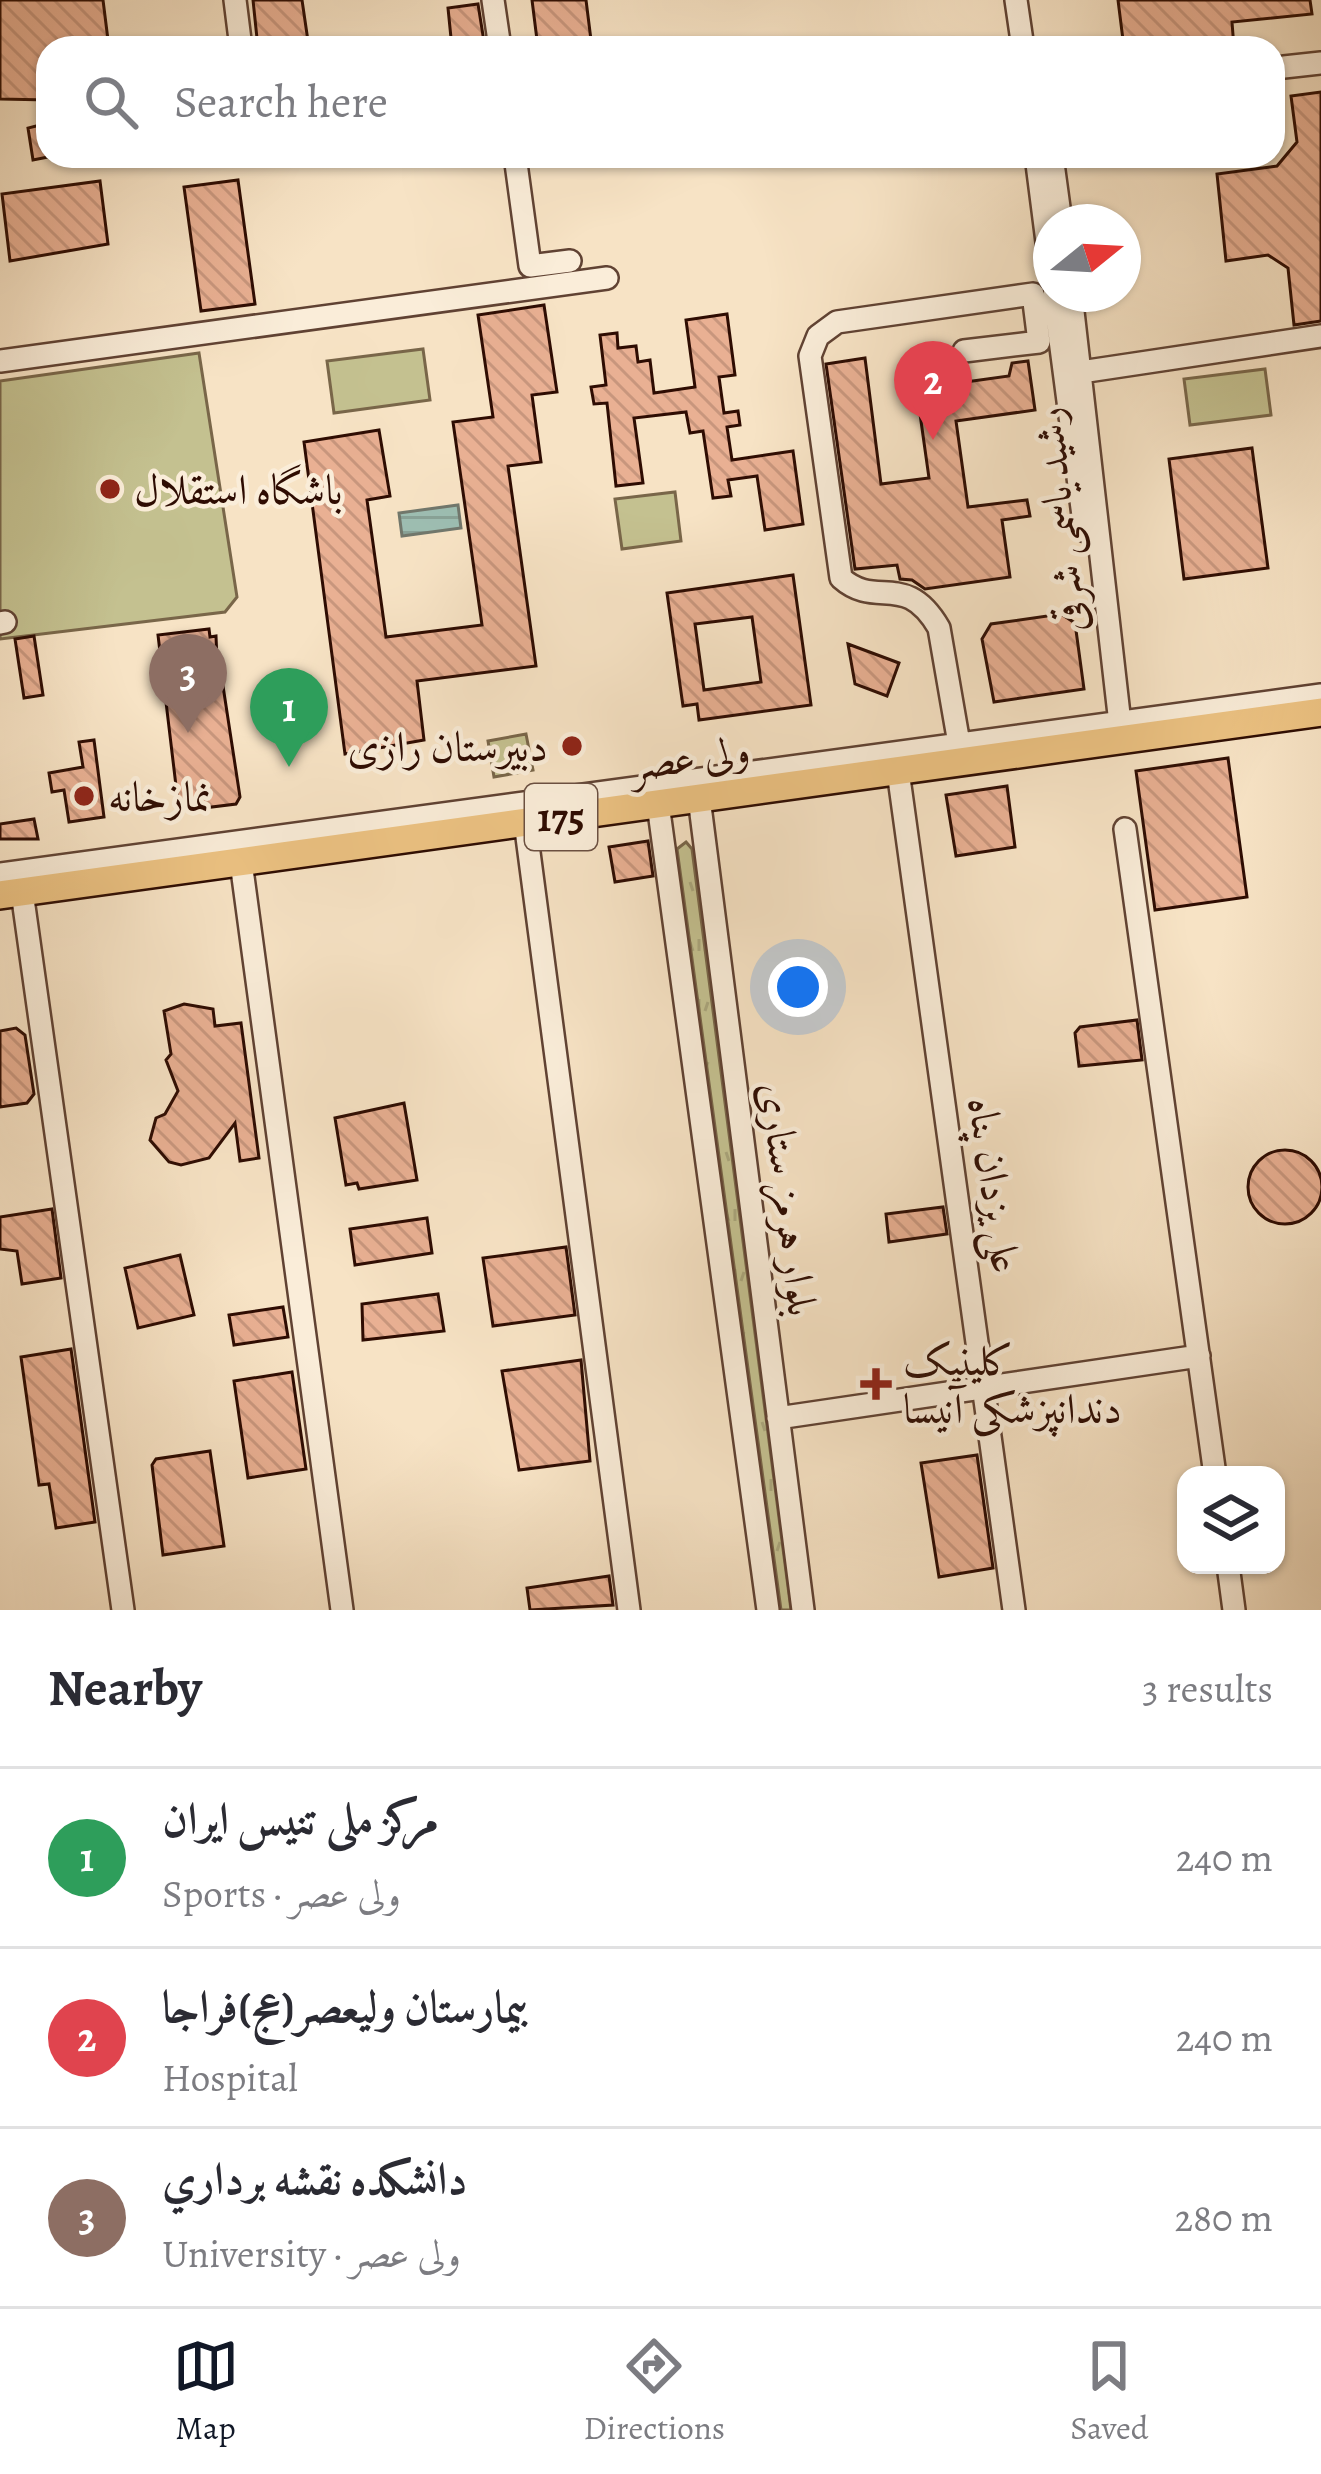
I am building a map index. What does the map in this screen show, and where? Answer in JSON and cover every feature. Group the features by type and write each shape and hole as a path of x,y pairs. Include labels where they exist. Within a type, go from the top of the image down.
{"main road":[{"name":"ولی عصر","path":"7,887 241,862 658,804 898,770 961,753 1121,730 1321,712"}],"street":[{"path":"235,0 240,36"},
{"path":"493,0 498,36"},
{"path":"1016,0 1021,36"},
{"path":"1030,0 1035,36"},
{"path":"1285,67 1321,63"},
{"path":"517,168 530,266 570,261"},
{"path":"1038,168 1042,204"},
{"path":"1054,168 1059,204"},
{"path":"0,361 607,278"},
{"path":"123,1610 7,887 961,753 939,628 928,610 896,590 867,592 841,578 810,356 818,337 837,322 1034,294 1039,342 964,351"},
{"path":"1056,312 1105,685"},
{"name":"رشید یاسمی شرقی","path":"1073,312 1121,730"},
{"path":"1081,372 1321,336"},
{"path":"1121,730 1321,694"},
{"name":"علی یزدان پناه","path":"898,770 1014,1610"},
{"name":"بلوار هرمز ستاری","path":"699,798 803,1610"},
{"name":"بلوار هرمز ستاری","path":"658,804 768,1610"},
{"path":"525,822 629,1610"},
{"path":"1125,829 1214,1466"},
{"path":"664,846 681,836 704,842"},
{"path":"241,862 342,1610"},
{"path":"778,1418 1199,1356"},
{"path":"1229,1574 1234,1610"}],"green space":[{"path":"423,349 430,400 334,413 327,361"},
{"name":"باشگاه استقلال","path":"199,353 237,597 225,612 0,639 0,381"},
{"path":"1265,369 1271,415 1190,425 1184,379"},
{"path":"675,492 681,541 622,549 615,499"},
{"path":"526,734 533,770 494,777 488,741"},
{"path":"686,842 692,849 791,1610 781,1610 677,849"}],"water":[{"path":"458,505 461,528 402,536 399,513"}],"building":[{"path":"0,0 103,0 108,36 36,36 36,100 0,99"},
{"path":"253,0 302,0 307,36 257,36"},
{"path":"532,0 586,0 590,36 536,36"},
{"path":"1118,0 1310,0 1312,14 1232,22 1233,36 1122,36"},
{"path":"478,4 483,36 451,36 448,8"},
{"path":"1321,92 1321,321 1294,325 1288,268 1268,255 1226,261 1217,174 1285,168 1285,156 1297,142 1291,96"},
{"path":"36,126 36,159 33,160 28,128"},
{"path":"238,180 255,304 201,311 184,187"},
{"path":"100,181 108,244 10,261 2,194"},
{"path":"544,305 557,392 532,395 541,462 508,466 536,666 417,681 424,740 345,754 304,442 379,430 390,496 367,500 386,637 482,625 453,422 493,417 478,315"},
{"path":"727,314 735,375 719,377 724,413 738,411 740,425 727,427 732,460 793,451 803,524 765,530 757,476 728,480 731,496 713,498 703,431 690,433 686,412 634,418 643,483 616,486 607,403 594,404 591,387 606,385 600,335 617,333 618,348 636,346 638,362 650,360 654,393 695,387 686,320"},
{"path":"947,352 951,384 1009,376 1012,363 1028,361 1035,410 956,421 968,507 1027,500 1030,516 1002,520 1010,577 925,589 900,579 897,565 855,569 826,364 865,358 881,484 929,478 912,357"},
{"path":"1252,448 1268,568 1184,579 1169,459"},
{"path":"793,575 811,705 699,720 697,704 683,706 667,593","holes":["752,617 761,682 704,690 695,624"]},
{"path":"1061,614 1075,623 1084,689 994,702 982,639 991,624"},
{"path":"209,629 210,637 216,636 218,686 223,686 240,797 236,804 179,811 158,635"},
{"path":"34,636 43,695 24,698 15,639"},
{"path":"848,644 899,663 887,696 855,684"},
{"name":"نمازخانه","path":"94,740 104,817 69,822 64,790 52,792 49,773 83,767 79,742"},
{"path":"1228,758 1247,897 1155,910 1136,771"},
{"path":"1007,786 1015,847 956,856 946,795"},
{"path":"34,819 38,839 0,839 0,824"},
{"path":"648,841 653,876 615,882 609,847"},
{"path":"184,1004 213,1009 215,1026 241,1023 259,1158 240,1161 235,1123 209,1158 181,1165 169,1162 150,1140 156,1118 165,1114 178,1091 166,1060 171,1054 164,1011"},
{"path":"1137,1020 1142,1060 1079,1066 1075,1033 1080,1027"},
{"path":"16,1028 25,1035 34,1094 27,1103 0,1107 0,1031"},
{"path":"404,1103 417,1180 359,1189 357,1183 346,1185 335,1118"},
{"path":"1285,1150 1311,1161 1322,1187 1311,1213 1285,1224 1259,1213 1248,1187 1259,1161"},
{"path":"943,1207 947,1234 889,1242 886,1214"},
{"path":"52,1209 61,1278 22,1284 17,1251 0,1249 0,1217"},
{"path":"427,1218 432,1253 355,1265 350,1229"},
{"path":"566,1247 575,1315 493,1326 483,1258"},
{"path":"180,1255 194,1315 138,1328 125,1268"},
{"path":"438,1294 444,1331 363,1340 362,1304"},
{"path":"283,1307 288,1337 234,1345 229,1315"},
{"path":"71,1349 95,1522 56,1528 49,1484 39,1485 21,1357"},
{"path":"581,1360 590,1461 519,1470 502,1371"},
{"path":"292,1372 306,1469 248,1478 234,1381"},
{"path":"210,1451 224,1546 163,1555 152,1465 156,1459"},
{"path":"977,1455 993,1568 939,1577 921,1463"},
{"path":"609,1576 613,1605 530,1610 527,1588"}],"place":[{"name":"بیمارستان ولیعصر(عج)فراجا","path":"933,440"},
{"name":"باشگاه استقلال","path":"110,489"},
{"name":"دانشكده نقشه برداري","path":"188,733"},
{"name":"دبیرستان رازی","path":"572,746"},
{"name":"مرکز ملی تنیس ایران","path":"289,767"},
{"name":"نمازخانه","path":"84,796"},
{"name":"کلینیک دندانپزشکی آنیسا","path":"876,1384"}]}
